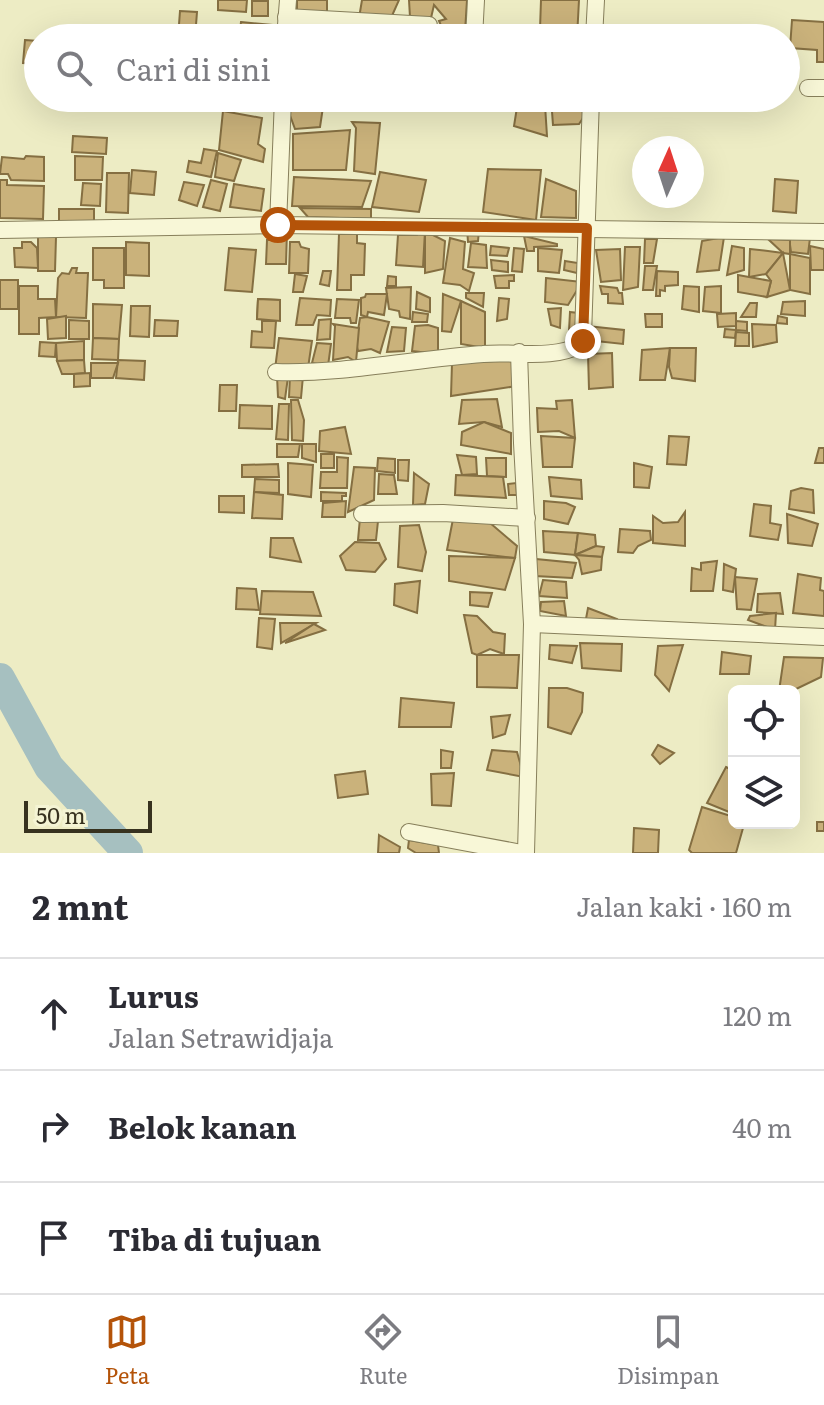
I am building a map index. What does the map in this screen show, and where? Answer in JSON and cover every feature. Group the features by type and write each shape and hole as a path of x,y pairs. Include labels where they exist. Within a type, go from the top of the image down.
{"street":[{"path":"475,24 476,0"},
{"path":"595,24 596,0"},
{"path":"287,9 420,24"},
{"path":"278,225 282,112"},
{"path":"276,372 312,373 486,353 574,349 583,341 591,112"},
{"path":"0,230 278,225 824,232"},
{"path":"409,832 524,853 532,624 519,352"},
{"path":"362,514 443,513 527,518"},
{"path":"532,624 824,637"}],"building":[{"path":"218,0 247,0 246,12 218,10"},
{"path":"297,0 327,0 327,15 297,16"},
{"path":"362,0 399,0 391,18 359,18"},
{"path":"409,0 467,0 466,24 440,24 439,21 446,19 434,5 431,18 410,17"},
{"path":"541,0 579,0 578,24 540,24"},
{"path":"252,1 268,1 268,16 252,16"},
{"path":"180,11 197,12 196,24 179,24"},
{"path":"328,20 365,24 327,24"},
{"path":"792,20 824,22 824,62 817,62 817,50 800,49 800,24 792,24"},
{"path":"223,112 262,118 258,144 265,149 263,162 219,150"},
{"path":"289,112 322,112 320,127 295,129"},
{"path":"516,112 545,112 547,136 514,126"},
{"path":"552,112 587,112 579,124 553,125"},
{"path":"352,122 380,123 375,174 354,171 356,128"},
{"path":"350,130 346,170 293,170 293,134"},
{"path":"73,136 107,138 106,154 72,152"},
{"path":"204,149 217,151 211,177 187,172 189,161 201,163"},
{"path":"218,153 241,160 234,181 215,177"},
{"path":"26,156 44,157 44,181 11,180 8,174 0,174 2,157 24,159"},
{"path":"75,156 103,157 102,180 75,180"},
{"path":"488,169 541,170 536,220 483,212"},
{"path":"132,170 156,172 154,195 130,193"},
{"path":"380,172 426,180 419,212 372,207"},
{"path":"107,173 129,173 128,213 106,212"},
{"path":"294,177 371,181 362,207 292,206"},
{"path":"546,179 576,191 576,218 541,217"},
{"path":"775,179 798,181 796,213 773,211"},
{"path":"0,180 7,180 7,185 44,186 43,219 0,218"},
{"path":"211,180 227,184 220,211 203,207"},
{"path":"184,182 204,185 197,206 179,200"},
{"path":"83,183 101,184 100,206 81,205"},
{"path":"234,184 264,189 261,211 230,207"},
{"path":"300,208 371,209 371,219 308,217"},
{"path":"59,209 94,209 94,225 59,225"},
{"path":"467,228 479,230 478,241 468,242"},
{"path":"272,230 287,231 286,264 266,264 267,240 272,240"},
{"path":"419,231 425,231 423,267 396,265 398,235 417,235"},
{"path":"425,231 445,241 443,269 425,273"},
{"path":"339,234 357,234 357,243 365,244 364,275 351,275 351,290 337,290"},
{"path":"524,236 557,246 534,247 534,251 527,251"},
{"path":"38,237 56,237 55,271 38,271"},
{"path":"724,237 719,270 697,272 702,241"},
{"path":"450,238 465,242 463,269 474,273 469,291 460,285 443,283"},
{"path":"789,238 810,238 808,254 791,252"},
{"path":"645,239 657,239 653,263 644,263"},
{"path":"768,239 790,240 790,254 783,253"},
{"path":"22,242 31,242 37,248 38,268 15,267 14,248 22,248"},
{"path":"126,242 149,243 149,276 126,275"},
{"path":"290,242 299,242 301,247 309,249 308,273 289,273"},
{"path":"471,243 486,245 487,268 468,267"},
{"path":"491,246 509,248 507,256 490,255"},
{"path":"732,246 744,248 744,270 727,275"},
{"path":"810,246 824,249 824,270 811,270"},
{"path":"625,247 640,247 638,287 623,290"},
{"path":"93,248 124,248 124,288 104,288 104,280 93,280"},
{"path":"229,248 256,250 252,292 225,290"},
{"path":"514,248 524,249 522,272 512,271"},
{"path":"538,248 562,250 559,273 538,271"},
{"path":"620,249 621,280 601,282 596,250"},
{"path":"750,249 783,253 766,274 749,277"},
{"path":"783,253 790,290 767,297 771,281 766,274"},
{"path":"790,254 810,258 810,294 790,290"},
{"path":"491,260 508,262 508,272 492,270"},
{"path":"565,261 578,263 577,273 564,270"},
{"path":"645,266 657,266 653,290 643,290"},
{"path":"72,268 77,268 76,273 88,273 86,318 56,317 58,278 62,273 69,274"},
{"path":"323,271 331,271 329,286 320,284"},
{"path":"657,271 678,272 678,285 665,286 665,291 660,290 660,296 656,296"},
{"path":"295,274 307,276 303,292 293,292"},
{"path":"514,275 514,281 509,281 509,288 496,288 494,276"},
{"path":"738,275 771,281 767,297 738,292"},
{"path":"388,276 396,277 396,286 387,286"},
{"path":"546,278 582,282 568,305 545,302"},
{"path":"0,280 18,280 18,309 0,309"},
{"path":"19,286 38,286 38,299 55,299 56,317 39,318 39,334 19,334"},
{"path":"600,286 617,288 622,293 623,304 608,303 608,294 602,294"},
{"path":"684,286 699,287 699,312 682,309"},
{"path":"721,286 721,313 703,311 705,287"},
{"path":"411,287 410,319 400,317 399,311 389,309 386,288"},
{"path":"417,292 430,298 430,312 416,309"},
{"path":"466,293 484,293 483,307 466,298"},
{"path":"366,294 387,294 384,315 368,312 367,317 361,315 361,298"},
{"path":"443,294 461,301 451,332 442,331"},
{"path":"300,298 331,300 330,316 317,315 313,325 296,325"},
{"path":"499,298 509,299 507,319 497,321"},
{"path":"258,299 280,300 279,320 257,319"},
{"path":"258,299 280,300 280,321 257,319"},
{"path":"337,299 359,300 356,323 351,323 350,318 335,318"},
{"path":"461,301 485,312 485,348 461,344"},
{"path":"805,301 805,316 781,314 783,302"},
{"path":"750,303 757,303 756,317 741,317"},
{"path":"93,304 122,305 119,339 93,338"},
{"path":"131,306 150,306 149,337 130,336"},
{"path":"561,308 560,328 551,325 548,309"},
{"path":"413,312 428,314 427,322 412,322"},
{"path":"570,312 578,313 577,332 569,331"},
{"path":"736,313 736,326 718,327 717,314"},
{"path":"645,314 662,314 662,327 646,327"},
{"path":"66,316 66,338 48,339 47,319"},
{"path":"778,316 787,318 787,324 777,323"},
{"path":"360,318 389,322 380,353 371,349 358,351 356,343"},
{"path":"331,319 330,339 317,340 319,320"},
{"path":"69,320 89,321 89,339 69,339"},
{"path":"155,320 178,321 177,336 154,336"},
{"path":"262,321 276,321 274,348 251,347 252,331 262,332"},
{"path":"736,321 747,322 747,331 736,330"},
{"path":"333,324 359,328 356,362 348,357 333,360"},
{"path":"752,324 776,325 777,342 753,347"},
{"path":"415,326 438,328 438,354 412,351"},
{"path":"587,326 624,330 623,344 587,340"},
{"path":"392,327 406,328 404,351 387,352"},
{"path":"725,329 736,330 735,338 724,337"},
{"path":"736,332 749,333 749,346 735,346"},
{"path":"93,338 119,339 118,360 92,359"},
{"path":"279,338 312,341 308,368 275,369"},
{"path":"84,341 84,360 57,361 56,343"},
{"path":"40,342 56,343 55,357 39,356"},
{"path":"317,343 331,344 328,366 312,363"},
{"path":"670,348 665,380 640,380 642,350"},
{"path":"670,348 696,348 695,381 672,378"},
{"path":"612,353 613,387 589,389 588,354"},
{"path":"84,360 85,373 74,374 62,374 57,361"},
{"path":"118,360 145,361 144,380 116,378"},
{"path":"517,360 517,386 451,396 452,363"},
{"path":"91,363 118,363 113,378 91,378"},
{"path":"90,373 90,386 74,387 74,374"},
{"path":"277,376 288,377 285,399 278,397"},
{"path":"290,376 303,376 301,398 289,397"},
{"path":"220,385 237,385 236,411 219,411"},
{"path":"497,399 502,427 484,422 459,424 462,400"},
{"path":"291,400 298,400 304,420 303,441 292,440"},
{"path":"572,400 575,438 559,431 538,432 537,408 557,409 556,401"},
{"path":"279,404 289,404 288,440 276,439"},
{"path":"240,405 272,406 272,429 239,428"},
{"path":"484,422 511,433 511,454 461,445 462,432"},
{"path":"345,427 351,454 319,451 320,431"},
{"path":"541,436 575,438 572,467 543,467"},
{"path":"669,436 689,437 686,465 667,464"},
{"path":"277,444 300,444 298,457 277,457"},
{"path":"302,444 316,444 316,462 302,458"},
{"path":"819,448 824,448 824,463 815,463"},
{"path":"321,454 334,454 334,468 321,468"},
{"path":"457,455 476,457 477,474 462,475"},
{"path":"337,457 348,458 347,488 320,488 321,472 337,472"},
{"path":"378,458 395,459 395,473 377,471"},
{"path":"486,458 506,458 506,477 487,476"},
{"path":"398,460 409,460 408,481 398,480"},
{"path":"288,463 313,465 311,497 288,494"},
{"path":"634,463 652,467 649,488 634,487"},
{"path":"278,464 279,477 242,477 242,465"},
{"path":"354,467 375,468 374,500 348,512"},
{"path":"414,473 429,484 425,504 413,505"},
{"path":"379,474 394,475 397,494 378,494"},
{"path":"456,475 503,477 506,498 455,495"},
{"path":"549,477 581,480 582,499 551,496"},
{"path":"255,479 279,480 279,493 254,492"},
{"path":"516,483 517,495 509,495 508,484"},
{"path":"801,488 813,490 814,513 789,509 791,491"},
{"path":"254,492 283,495 282,519 252,518"},
{"path":"321,492 346,493 346,496 342,496 342,501 321,501"},
{"path":"219,496 244,496 244,513 219,512"},
{"path":"346,501 345,517 322,517 323,503"},
{"path":"544,501 575,507 568,524 544,519"},
{"path":"754,504 771,506 770,523 781,525 778,540 750,536"},
{"path":"685,512 685,546 653,543 653,516 663,523 678,522"},
{"path":"787,514 818,524 812,546 788,543"},
{"path":"483,517 517,546 515,558 447,550 453,519"},
{"path":"360,518 378,521 376,540 358,540"},
{"path":"419,525 426,552 422,571 398,567 400,526"},
{"path":"620,529 650,531 651,540 638,546 633,553 618,552"},
{"path":"543,531 578,533 575,555 544,552"},
{"path":"578,533 595,535 596,546 575,555"},
{"path":"271,538 293,538 301,562 270,557"},
{"path":"355,542 379,543 386,559 375,572 346,570 340,556"},
{"path":"596,546 604,547 602,557 575,555"},
{"path":"575,555 602,557 601,570 582,574"},
{"path":"449,556 515,558 505,590 449,581"},
{"path":"536,559 576,563 572,578 535,576"},
{"path":"717,561 713,591 691,591 692,568 701,570 701,563"},
{"path":"724,564 736,569 733,592 723,590"},
{"path":"798,574 821,578 824,616 793,613"},
{"path":"735,577 757,579 751,610 737,609"},
{"path":"543,580 566,582 567,598 539,596"},
{"path":"420,581 417,613 394,605 395,584"},
{"path":"237,588 256,589 259,610 236,609"},
{"path":"262,591 313,592 321,616 260,614"},
{"path":"470,592 492,593 488,607 470,605"},
{"path":"780,593 783,614 757,612 758,594"},
{"path":"564,601 566,616 540,611 541,602"},
{"path":"588,608 617,619 615,624 585,624"},
{"path":"776,613 775,630 748,620 750,616"},
{"path":"464,615 477,616 493,632 505,634 504,654 490,649 477,655 472,653"},
{"path":"259,618 275,619 272,649 257,647"},
{"path":"280,623 316,623 281,643"},
{"path":"314,624 325,630 285,643"},
{"path":"580,643 622,644 621,671 582,668"},
{"path":"550,645 577,646 572,663 549,659"},
{"path":"683,645 669,691 655,675 658,646"},
{"path":"722,652 751,656 749,674 720,674"},
{"path":"477,655 519,655 517,688 477,687"},
{"path":"784,657 823,658 821,677 800,687 780,685"},
{"path":"549,688 567,688 583,693 582,712 571,734 548,727"},
{"path":"401,698 454,703 451,727 399,727"},
{"path":"510,715 505,734 493,738 491,717"},
{"path":"658,745 674,753 660,764 652,755"},
{"path":"441,750 453,752 451,768 441,768"},
{"path":"492,750 517,752 524,777 487,770"},
{"path":"726,767 728,768 728,812 707,803"},
{"path":"365,771 368,794 338,798 335,775"},
{"path":"454,773 451,806 432,805 431,774"},
{"path":"702,807 728,815 728,829 743,829 736,853 692,853 689,850"},
{"path":"817,822 824,822 824,831 817,831"},
{"path":"634,828 659,830 658,853 633,853"},
{"path":"379,835 400,847 399,853 378,853"},
{"path":"409,840 438,845 439,853 416,853 408,848"}],"waterway":[{"path":"0,678 49,767 128,853"}],"route":[{"path":"278,225 587,228 583,341"}]}
